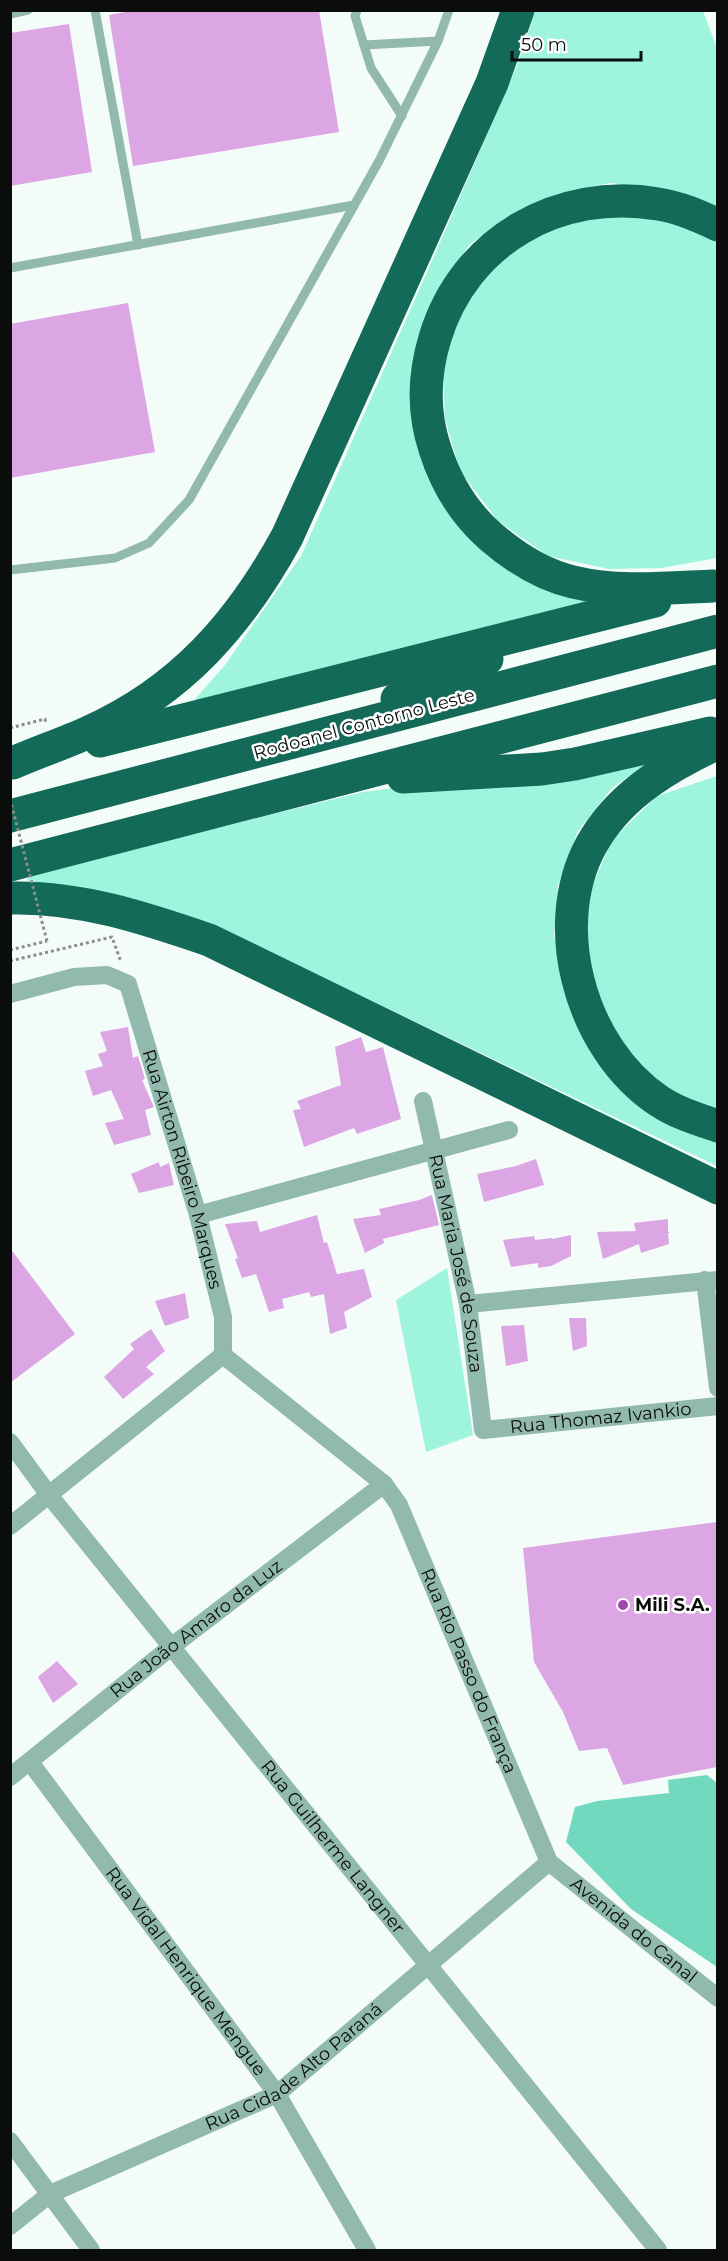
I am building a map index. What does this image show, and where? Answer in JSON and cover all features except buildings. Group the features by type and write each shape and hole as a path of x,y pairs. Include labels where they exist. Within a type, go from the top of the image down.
{"highway":[{"path":"12,763 90,732 137,706 177,677 216,640 239,614 266,576 287,537 492,83 518,10"},
{"path":"715,585 607,588 570,582 538,569 505,549 476,523 456,498 441,468 430,432 426,395 430,353 441,317 458,286 474,264 500,241 529,224 558,211 588,203 625,200 660,204 693,213 717,225"},
{"path":"12,763 715,585"},
{"path":"290,743 577,620"},
{"name":"Rodoanel Contorno Leste","path":"10,816 717,631"},
{"path":"10,865 717,681"},
{"path":"323,784 542,769 575,764 717,732"},
{"path":"717,743 657,776 634,792 616,810 596,837 582,864 573,894 571,929 574,965 584,1000 599,1033 617,1061 658,1100 687,1116 717,1126"},
{"path":"10,898 104,908 132,914 209,940 717,1188"}],"street":[{"path":"10,994 74,977 107,975 128,984"},
{"name":"Rua Airton Ribeiro Marques","path":"128,984 198,1215 223,1317 223,1355"},
{"name":"Rua Maria José de Souza","path":"423,1101 468,1304 483,1430"},
{"path":"198,1215 509,1130"},
{"path":"468,1304 711,1280 717,1388"},
{"path":"10,1526 223,1355"},
{"name":"Rua Rio Passo do França","path":"223,1355 384,1484 399,1505 549,1862"},
{"name":"Rua Thomaz Ivankio","path":"483,1430 717,1406"},
{"name":"Rua Guilherme Langner","path":"10,1442 49,1495 658,2250"},
{"name":"Rua João Amaro da Luz","path":"10,1777 171,1647 384,1484"},
{"name":"Rua Vidal Henrique Mengue","path":"30,1762 277,2094 367,2250"},
{"name":"Rua Cidade Alto Paraná","path":"10,2226 50,2194 277,2094 549,1862"},
{"name":"Avenida do Canal","path":"549,1862 717,1998"},
{"path":"10,2141 92,2250"}],"lane":[{"path":"10,14 28,10"},
{"path":"95,10 138,245"},
{"path":"357,10 355,16 371,68 402,116"},
{"path":"10,570 115,558 149,543 189,500 402,116 438,40 449,10"},
{"path":"364,45 438,40"},
{"path":"10,268 354,205"}],"path":[{"path":"10,799 47,941 10,950"},
{"path":"10,961 112,938 128,984"}],"green space":[{"path":"535,11 703,11 717,48 717,210 665,189 610,183 557,194 504,219 469,245 436,301 433,481 598,603 189,706 225,665 301,556 519,61"},
{"path":"647,211 718,241 717,558 661,568 609,569 548,556 498,521 460,471 445,419 443,372 455,324 480,283 513,248 567,218"},
{"path":"663,753 612,788 578,831 558,885 554,936 562,984 576,1024 717,1136 717,1166 347,989 140,902 26,880 41,871 363,792"},
{"path":"717,776 717,1111 657,1086 622,1052 583,959 588,896 612,840 657,796"},
{"path":"447,1268 473,1435 426,1452 396,1300"},
{"path":"707,1775 717,1783 717,1967 631,1909 566,1842 575,1807 597,1801 669,1793 668,1780"}],"place":[{"name":"Mili S.A.","path":"623,1605"}]}
